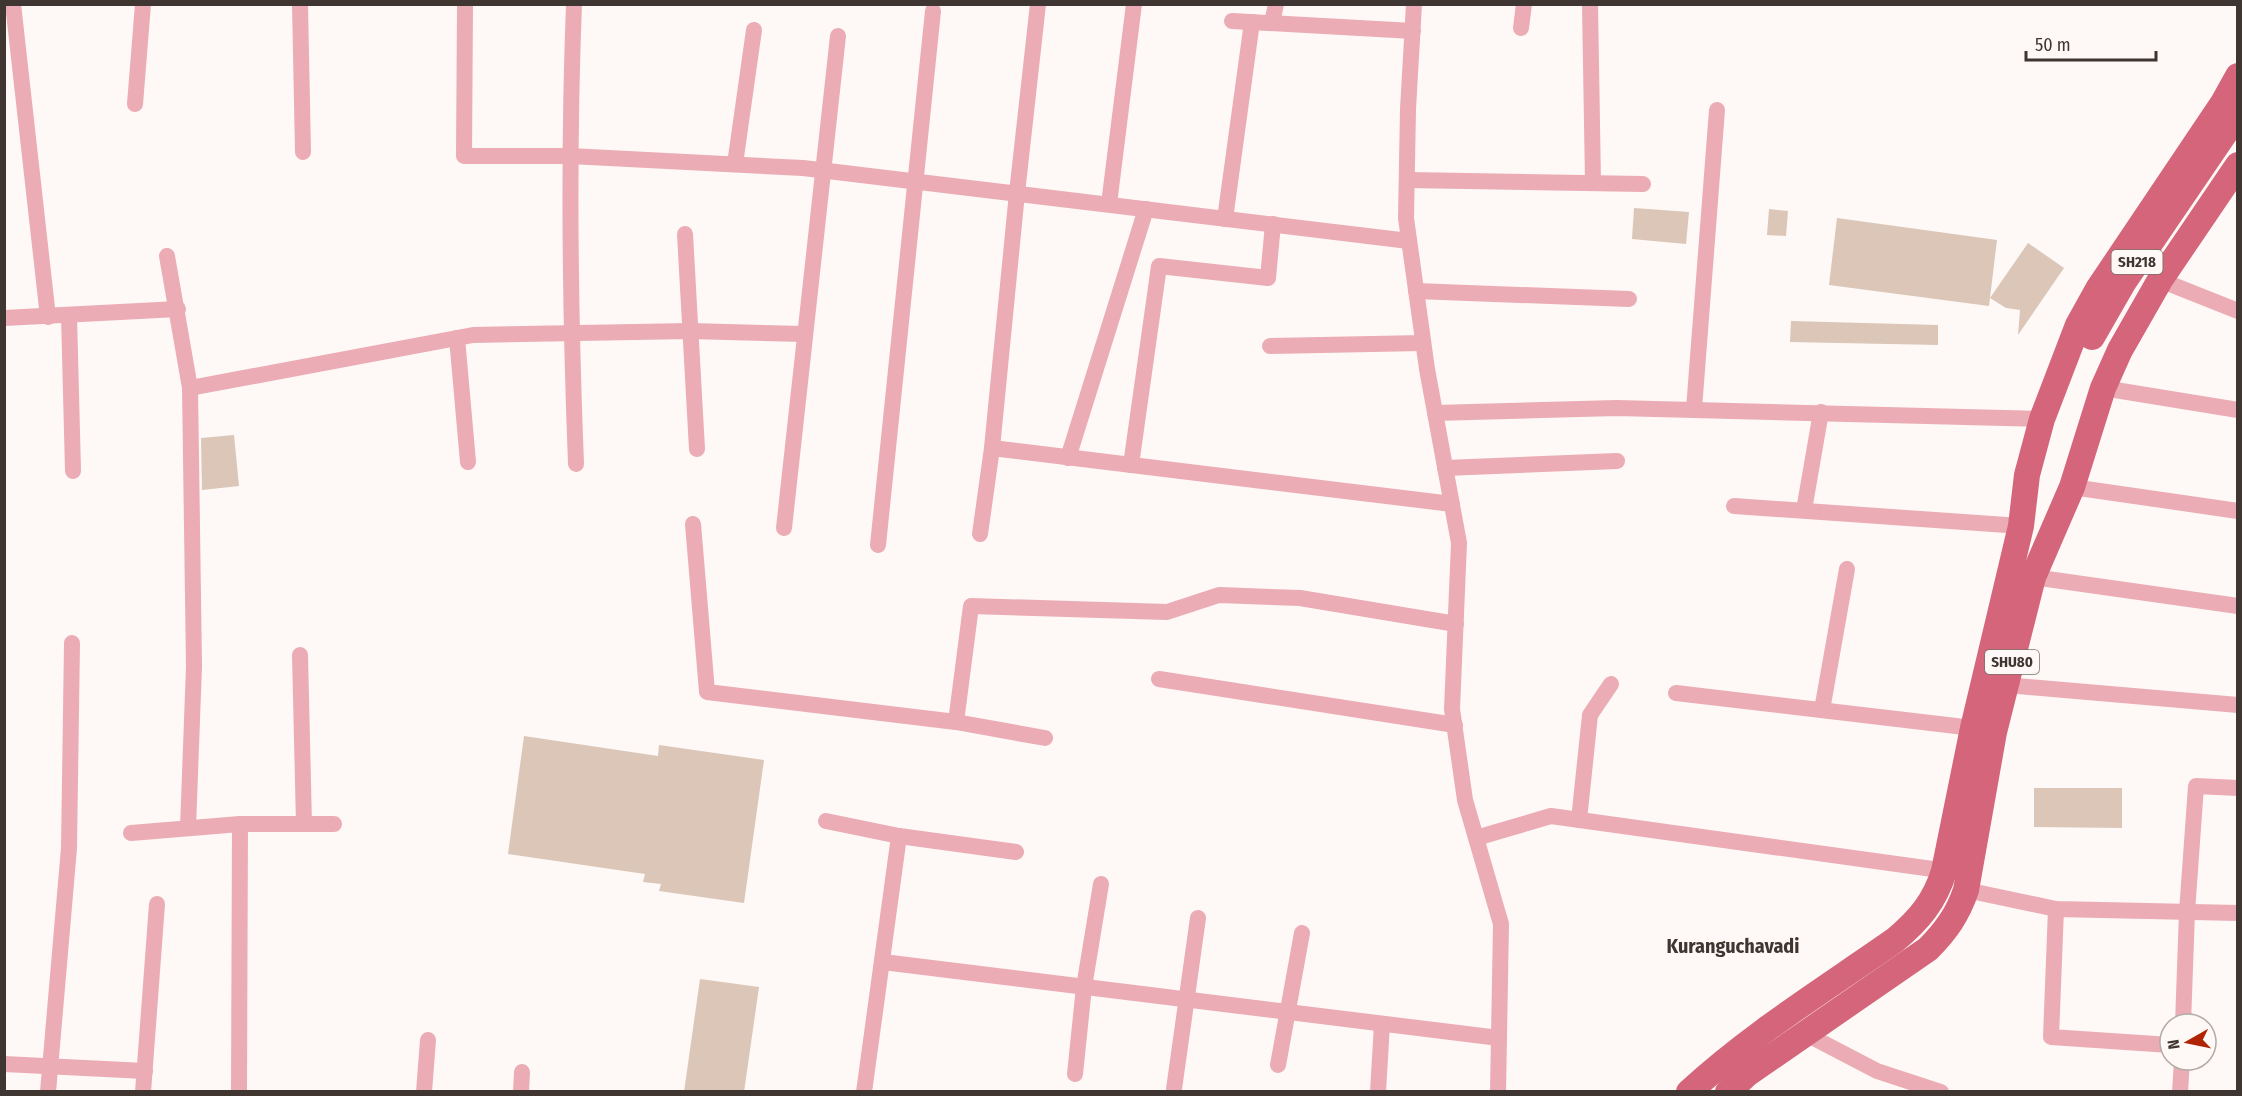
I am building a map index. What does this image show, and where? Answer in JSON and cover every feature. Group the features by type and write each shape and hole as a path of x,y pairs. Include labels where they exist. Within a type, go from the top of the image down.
{"main road":[{"name":"SHU80","path":"1728,1092 1747,1074 1928,949 1951,923 1959,910 1973,728 2021,526 2027,475 2059,421 2078,325 2098,289 2223,103 2238,76"},
{"name":"SH218","path":"2033,577 2059,421 2072,381 2103,315 2238,114"},
{"name":"SH218","path":"2059,421 2087,392 2128,308 2238,146"},
{"name":"SHU80","path":"1960,879 2033,577 2072,487 2103,388 2120,350 2160,280 2238,165"},
{"name":"SHU80","path":"1689,1092 1749,1042 1895,940 1913,925 1928,907 1939,888 1960,879"}],"street":[{"path":"13,4 48,317"},
{"path":"135,104 143,4"},
{"path":"300,4 303,152"},
{"path":"574,4 570,156 571,333 576,464"},
{"path":"980,534 992,448 1038,4"},
{"path":"1109,204 1134,4"},
{"path":"1272,23 1276,4"},
{"path":"1414,4 1406,218 1423,343 1459,543 1452,709 1465,800 1501,924 1498,1092"},
{"path":"1521,28 1524,4"},
{"path":"1590,4 1593,183"},
{"path":"465,6 464,156 570,156 823,170 1409,241"},
{"path":"878,545 933,10"},
{"path":"1232,21 1413,31"},
{"path":"1225,219 1252,22"},
{"path":"735,164 754,30"},
{"path":"784,528 838,36"},
{"path":"1694,410 1717,110"},
{"path":"1407,180 1643,184"},
{"path":"1068,458 1146,209"},
{"path":"1131,465 1159,266 1268,278 1273,224"},
{"path":"685,234 697,449"},
{"path":"167,256 190,388 194,666 188,828"},
{"path":"2160,280 2238,311"},
{"path":"1416,291 1629,299"},
{"path":"4,318 178,309"},
{"path":"69,315 73,471"},
{"path":"190,388 473,335 690,331 805,334"},
{"path":"457,338 468,462"},
{"path":"1270,346 1423,343"},
{"path":"2103,388 2238,410"},
{"path":"1435,413 1617,408 1821,412 2059,421"},
{"path":"1804,510 1821,412"},
{"path":"992,448 1452,504"},
{"path":"1445,468 1617,461"},
{"path":"2072,487 2238,511"},
{"path":"1734,506 2021,526"},
{"path":"693,524 707,692 956,722 1045,738"},
{"path":"1822,710 1847,569"},
{"path":"2033,577 2238,606"},
{"path":"956,722 971,606 1167,612 1219,595 1300,598 1456,624"},
{"path":"48,1092 69,848 72,643"},
{"path":"300,654 303,824"},
{"path":"1159,679 1455,725"},
{"path":"1579,820 1590,715 1611,684"},
{"path":"2006,685 2238,705"},
{"path":"1676,693 1973,728"},
{"path":"2183,1012 2187,912 2196,786 2238,788"},
{"path":"1476,838 1551,816 1960,879 2056,909 2238,913"},
{"path":"826,821 899,836 1016,852"},
{"path":"239,1092 240,824"},
{"path":"131,832 240,824 334,824"},
{"path":"864,1092 899,836"},
{"path":"1075,1074 1084,987 1101,884"},
{"path":"143,1092 157,904"},
{"path":"2056,909 2051,1037 2158,1044"},
{"path":"1174,1089 1198,918"},
{"path":"1278,1065 1302,933"},
{"path":"883,962 1499,1038"},
{"path":"1378,1092 1382,1024"},
{"path":"1806,1034 1877,1071 1941,1092"},
{"path":"424,1092 428,1040"},
{"path":"4,1064 145,1071"},
{"path":"521,1092 522,1072"},
{"path":"2180,1092 2181,1072"}],"building":[{"path":"1634,208 1689,212 1686,244 1632,239"},
{"path":"1769,209 1788,211 1786,236 1767,235"},
{"path":"1837,218 1997,240 1989,306 1829,285"},
{"path":"2028,243 2064,268 2018,335 2020,310 2006,308 1990,298"},
{"path":"1791,321 1938,325 1938,345 1790,342"},
{"path":"234,435 239,486 202,490 201,438"},
{"path":"524,736 658,756 659,745 764,760 744,903 659,891 661,884 643,882 645,874 508,854"},
{"path":"2034,788 2122,788 2122,828 2034,827"},
{"path":"700,979 759,987 744,1092 684,1092"}],"district":[{"name":"Kuranguchavadi","path":"1733,946"}]}
